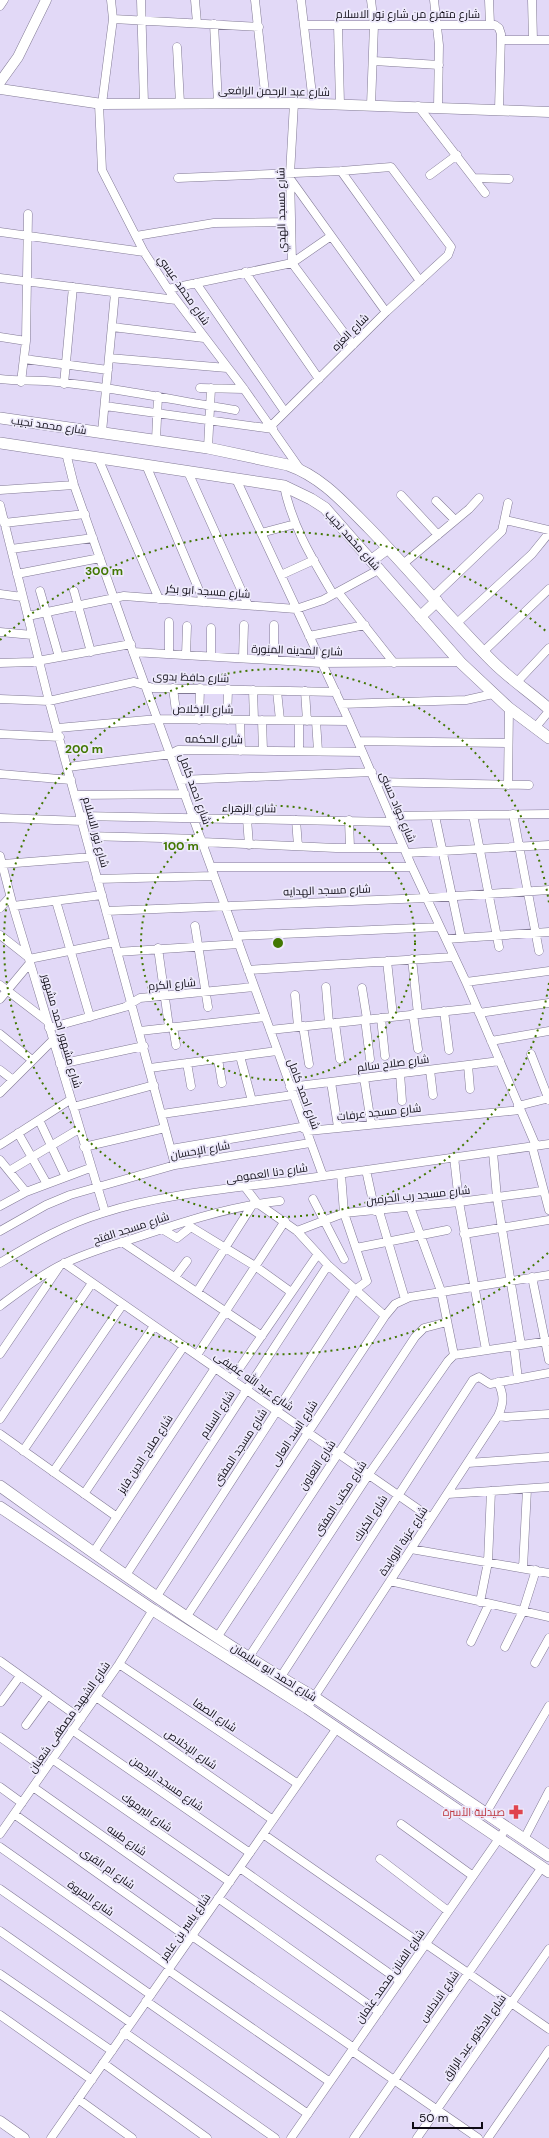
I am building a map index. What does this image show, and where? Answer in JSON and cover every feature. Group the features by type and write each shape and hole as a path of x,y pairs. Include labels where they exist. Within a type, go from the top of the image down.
{"main road":[{"name":"شارع محمد نجيب","path":"0,418 208,448 288,465 316,477 330,488 388,548 484,651 549,710"},
{"name":"شارع محمد نجيب","path":"0,443 284,486 311,499 325,508 460,662 509,708 549,738"},
{"path":"372,560 388,548"},
{"path":"420,617 435,599"},
{"name":"شارع احمد ابو سليمان","path":"0,1486 106,1562 280,1678 314,1697 549,1856"},
{"name":"شارع احمد ابو سليمان","path":"0,1508 97,1574 307,1708 546,1869"},
{"path":"20,1522 31,1508"},
{"path":"97,1574 106,1562"},
{"path":"354,1740 362,1729"}],"street":[{"path":"0,6 4,0"},
{"path":"0,82 18,56 46,0"},
{"name":"شارع محمد عيسي","path":"112,0 113,19 100,104 102,170 144,252 168,289 272,427 300,469"},
{"path":"140,0 144,103"},
{"path":"195,0 197,23"},
{"path":"255,0 266,102"},
{"path":"301,0 313,103"},
{"path":"371,0 374,25 374,61 371,105"},
{"path":"434,0 438,25 438,107"},
{"path":"489,0 490,24"},
{"path":"532,0 533,40"},
{"path":"113,19 258,27"},
{"path":"214,24 218,103"},
{"name":"شارع متفرع من شارع نور الاسلام","path":"304,25 490,24 499,28 501,40"},
{"path":"338,25 340,104"},
{"path":"499,109 501,40 549,40"},
{"path":"177,47 180,103"},
{"path":"374,61 439,65"},
{"name":"شارع عبد الرحمن الرافعى","path":"0,89 100,104 266,102 418,106 549,112"},
{"name":"شارع مسجد الهدي","path":"294,103 290,177 292,263 353,345"},
{"path":"418,106 485,193"},
{"path":"430,175 457,156"},
{"name":"شارع العزه","path":"272,427 285,412 386,312 448,255 451,250 450,244 394,169 391,167 341,171"},
{"path":"178,178 290,177 341,171 420,281"},
{"path":"290,177 386,312"},
{"path":"474,178 509,179"},
{"path":"21,382 26,341 28,214"},
{"path":"136,236 214,223 291,222"},
{"path":"0,232 144,252"},
{"path":"168,289 292,263 331,236"},
{"path":"245,272 319,379"},
{"path":"0,278 176,300"},
{"path":"196,283 285,412"},
{"path":"64,384 73,287"},
{"path":"102,432 115,293"},
{"path":"112,327 204,338"},
{"path":"0,337 26,341"},
{"path":"109,358 227,368"},
{"path":"24,359 108,370"},
{"path":"0,379 21,382 45,381 158,396 235,410"},
{"path":"200,388 244,389"},
{"path":"208,448 211,388"},
{"path":"156,440 158,396"},
{"path":"105,406 272,427"},
{"name":"شارع احمد كامل","path":"66,453 74,485 224,905 323,1176"},
{"path":"98,458 159,599"},
{"path":"146,466 204,602"},
{"path":"188,472 248,605"},
{"name":"شارع جواد حسنى","path":"236,479 321,663 336,692 412,867 466,982 500,1061 534,1146 543,1191 549,1210"},
{"path":"0,490 74,485"},
{"path":"284,486 288,507 295,524 314,560 336,593 365,625 394,663"},
{"path":"401,495 438,535"},
{"path":"403,564 456,520 479,498"},
{"path":"436,501 456,520"},
{"path":"435,599 502,531 508,503"},
{"name":"شارع نور الاسلام","path":"0,505 49,701 58,728 97,879 140,1031 175,1165"},
{"path":"4,523 85,514"},
{"path":"457,623 532,554 549,531 504,520"},
{"path":"261,533 295,524"},
{"path":"11,549 93,538"},
{"path":"17,574 100,558"},
{"path":"281,575 314,560"},
{"name":"شارع مسجد ابو بكر","path":"28,616 124,596 296,609 310,606 380,570"},
{"path":"484,651 549,589"},
{"path":"74,590 91,652"},
{"path":"40,591 59,657"},
{"path":"0,594 22,597"},
{"path":"169,622 169,654"},
{"path":"243,658 244,625"},
{"path":"274,625 274,660"},
{"path":"309,636 365,625"},
{"path":"186,655 187,626"},
{"path":"211,628 211,656"},
{"path":"0,632 32,634"},
{"name":"شارع المدينه المنورة","path":"0,663 39,660 91,652 132,648 169,654 321,663 460,662"},
{"path":"518,682 549,648"},
{"name":"شارع حافظ بدوى","path":"0,699 49,701 134,682 146,686 174,688 336,692"},
{"path":"174,688 176,719"},
{"path":"200,688 200,720"},
{"path":"227,720 228,689"},
{"path":"253,690 263,751"},
{"path":"277,691 280,720"},
{"path":"299,751 305,692"},
{"path":"341,704 466,700 493,694"},
{"path":"508,785 507,743 509,708"},
{"path":"535,728 549,710"},
{"name":"شارع الإخلاص","path":"58,728 158,719 349,721"},
{"path":"240,720 241,751"},
{"path":"316,721 318,751"},
{"path":"0,734 60,737"},
{"path":"358,741 507,743"},
{"name":"شارع الحكمه","path":"68,767 171,754 178,750 362,752"},
{"path":"180,780 372,772"},
{"path":"0,774 71,780"},
{"path":"376,782 529,785"},
{"path":"75,795 185,794"},
{"path":"513,814 539,950"},
{"name":"شارع الزهراء","path":"0,818 349,820 434,816 549,814"},
{"path":"473,815 499,947"},
{"path":"434,816 461,938"},
{"path":"247,819 249,845"},
{"path":"296,820 298,846"},
{"path":"349,820 350,848"},
{"path":"86,836 202,840 249,845 442,851 549,845"},
{"name":"شارع مشهور احمد مشهور","path":"0,856 1,866 71,1104 96,1188 105,1212"},
{"path":"1,866 92,857"},
{"path":"211,867 412,867"},
{"path":"97,879 214,876"},
{"name":"شارع مسجد الهدايه","path":"106,911 224,905 426,898 549,890"},
{"path":"13,906 102,895"},
{"path":"0,908 10,896"},
{"path":"56,901 90,1017"},
{"path":"195,926 208,1007"},
{"path":"117,952 237,940 440,927"},
{"path":"446,939 549,932"},
{"path":"0,935 29,960"},
{"path":"0,999 29,960 114,942"},
{"path":"158,948 164,995 176,1045"},
{"path":"248,970 454,957"},
{"path":"412,960 418,1049"},
{"path":"387,961 392,1016"},
{"path":"466,982 549,972"},
{"path":"0,985 48,1025"},
{"path":"326,986 340,1059"},
{"name":"شارع الكرم","path":"48,1025 90,1017 125,1007 140,998 254,987"},
{"path":"362,988 370,1059"},
{"path":"296,995 309,1064"},
{"path":"270,1030 392,1016 549,1003"},
{"path":"444,1011 449,1050"},
{"path":"140,1031 265,1017"},
{"path":"381,1018 386,1056"},
{"path":"491,1041 549,1031"},
{"path":"0,1034 32,1060"},
{"path":"0,1093 53,1040"},
{"path":"60,1064 144,1046"},
{"path":"150,1068 277,1051"},
{"path":"531,1054 549,1099"},
{"path":"240,1056 252,1101"},
{"path":"218,1059 222,1083"},
{"name":"شارع صلاح سالم","path":"290,1087 500,1061"},
{"path":"187,1063 191,1086"},
{"path":"468,1065 470,1089"},
{"path":"0,1070 13,1080"},
{"path":"430,1070 433,1095"},
{"path":"400,1073 402,1101"},
{"path":"364,1078 371,1123"},
{"path":"331,1082 338,1127"},
{"path":"0,1145 39,1120 71,1104 154,1085"},
{"path":"162,1114 293,1095"},
{"name":"شارع مسجد عرفات","path":"171,1149 302,1127 308,1131 519,1108 549,1099"},
{"path":"39,1120 66,1177"},
{"path":"84,1147 166,1128"},
{"path":"9,1171 79,1130"},
{"path":"18,1133 47,1184"},
{"name":"شارع الإحسان","path":"0,1231 46,1205 70,1195 175,1165 310,1143"},
{"name":"شارع دنا العمومى","path":"0,1263 37,1241 105,1212 158,1200 549,1144"},
{"path":"493,1152 497,1198 510,1281 518,1346 518,1379"},
{"path":"454,1157 464,1234 476,1286 486,1350"},
{"path":"0,1160 26,1192"},
{"path":"0,1206 26,1192 90,1168"},
{"path":"366,1170 377,1211 405,1299"},
{"path":"341,1174 344,1213 356,1248 446,1230"},
{"path":"245,1187 255,1204 285,1221 297,1231 328,1265 385,1316"},
{"name":"شارع مسجد رب الحرمين","path":"297,1231 344,1213 377,1211 497,1198 543,1191"},
{"path":"313,1199 344,1259"},
{"name":"شارع مسجد الفتح","path":"0,1306 32,1282 62,1264 95,1250 183,1222 255,1204 280,1201"},
{"path":"197,1292 255,1204"},
{"path":"410,1207 441,1291 454,1355 547,1341"},
{"path":"464,1234 502,1229 549,1220"},
{"path":"196,1355 285,1221"},
{"path":"183,1222 255,1266 291,1292"},
{"path":"162,1229 177,1238 191,1227"},
{"path":"122,1242 262,1336"},
{"name":"شارع مسجد المفتى","path":"157,1596 355,1290 367,1281 356,1248"},
{"path":"232,1380 318,1254"},
{"path":"175,1277 187,1261"},
{"path":"0,1354 62,1264"},
{"name":"شارع عبد الله عفيفى","path":"62,1264 277,1410 431,1518"},
{"name":"شارع السلام","path":"126,1575 328,1265"},
{"name":"شارع السد العالى","path":"187,1616 385,1316 395,1304 405,1299 441,1291 549,1275"},
{"path":"532,1277 547,1341 549,1360"},
{"path":"0,1419 92,1283"},
{"path":"23,1451 123,1304"},
{"name":"شارع التعاون","path":"218,1636 338,1452 419,1332 424,1328 447,1322"},
{"path":"53,1472 154,1326"},
{"path":"84,1494 184,1346"},
{"name":"شارع مكتب المفتى","path":"249,1657 369,1474 448,1361 454,1355"},
{"name":"شارع صلاح الدين فايز","path":"93,1553 215,1368"},
{"path":"498,1382 549,1373"},
{"name":"شارع الكرنك","path":"280,1678 473,1380 479,1377 483,1378 488,1384 498,1382"},
{"name":"شارع عزبة الزوايدة","path":"307,1708 498,1416 504,1402 498,1382"},
{"path":"498,1416 549,1414"},
{"path":"0,1434 117,1517"},
{"path":"468,1463 549,1456"},
{"path":"448,1494 549,1487"},
{"path":"523,1568 527,1489"},
{"path":"480,1602 488,1562 491,1491"},
{"path":"411,1549 549,1573"},
{"path":"505,1647 523,1611 536,1570"},
{"path":"390,1581 549,1617"},
{"path":"471,1642 489,1604"},
{"name":"شارع الشهيد مصطفى شعبان","path":"0,1834 119,1664 153,1610"},
{"path":"535,1663 549,1638"},
{"path":"0,1662 81,1719"},
{"name":"شارع الصفا","path":"119,1664 298,1784"},
{"path":"1,1702 20,1676"},
{"path":"26,1725 48,1696"},
{"name":"شارع الإخلاص","path":"96,1696 273,1820"},
{"path":"486,1813 549,1706"},
{"name":"شارع ياسر بن عامر","path":"51,2138 337,1728"},
{"name":"شارع مسجد الرحمن","path":"72,1730 250,1853"},
{"path":"0,1737 45,1769"},
{"name":"شارع اليرموك","path":"52,1759 230,1882"},
{"path":"0,1787 22,1802"},
{"name":"شارع طيبه","path":"33,1787 210,1911"},
{"path":"524,1839 549,1791"},
{"name":"شارع ام القرى","path":"14,1814 353,2049 394,2080 478,2138"},
{"path":"401,1824 473,1876"},
{"name":"شارع الفنان محمد عثمان","path":"291,2138 507,1827"},
{"path":"263,1834 549,2029"},
{"name":"شارع المروة","path":"0,1847 169,1969 330,2082"},
{"path":"380,1859 448,1911"},
{"path":"240,1868 400,1981"},
{"name":"شارع الاندلس","path":"354,2138 468,1973 546,1869"},
{"path":"0,1888 308,2114"},
{"path":"218,1898 379,2012"},
{"path":"0,1931 131,2023"},
{"name":"شارع الدكتور عبد الرازق","path":"417,2138 549,1949"},
{"path":"0,1974 112,2051"},
{"path":"0,2015 92,2080"},
{"path":"124,2032 275,2138"},
{"path":"488,2138 549,2050"},
{"path":"103,2063 207,2138"},
{"path":"78,2099 132,2138"},
{"path":"0,2121 24,2138"}],"place":[{"name":"صيدلية الأسرة","path":"516,1812"}]}
